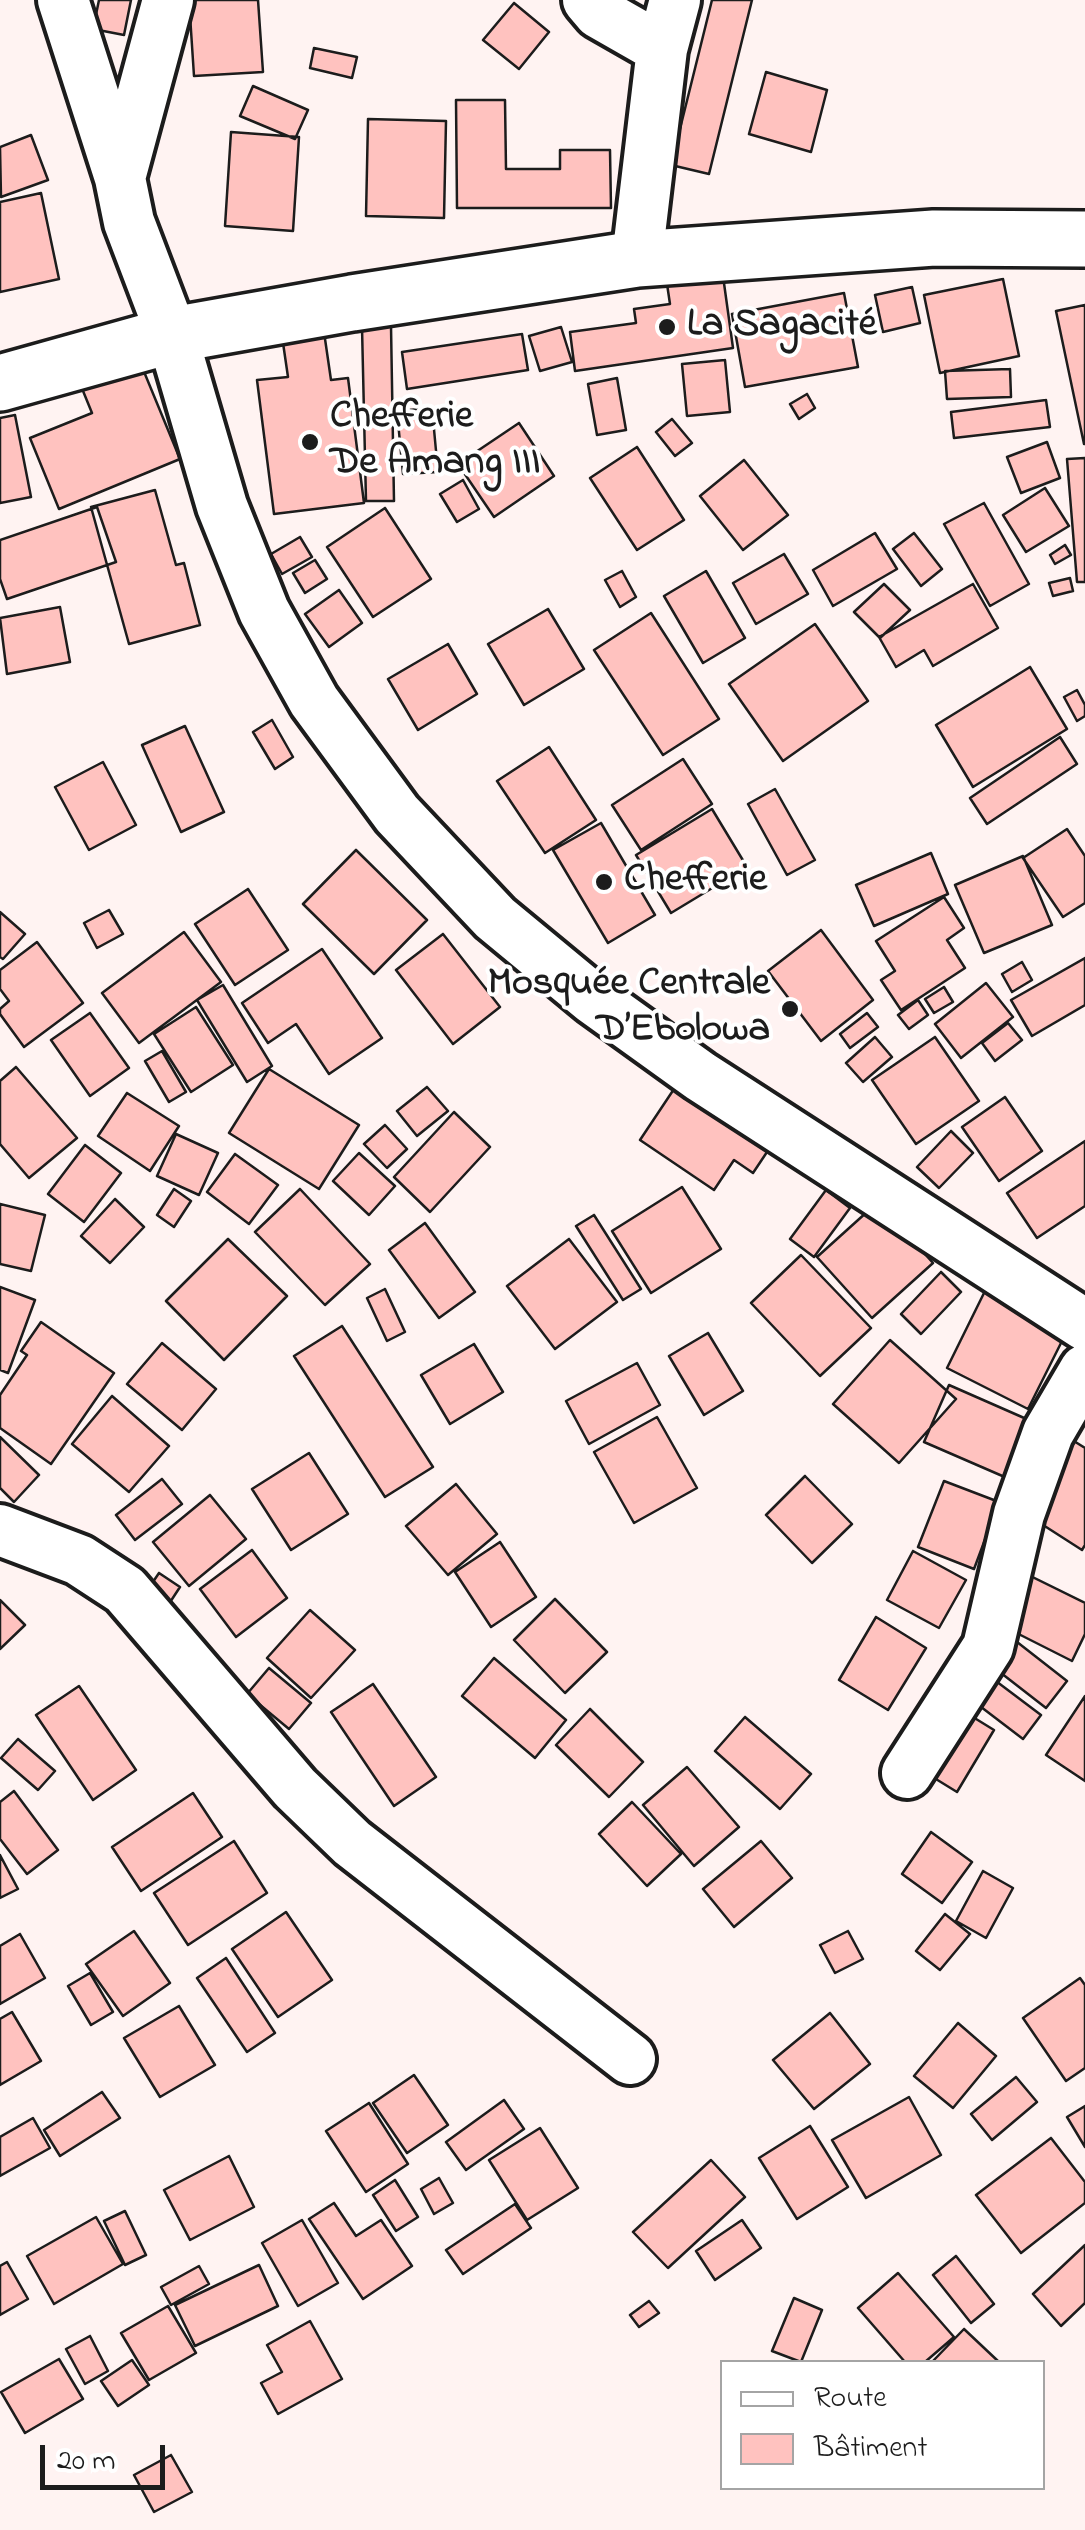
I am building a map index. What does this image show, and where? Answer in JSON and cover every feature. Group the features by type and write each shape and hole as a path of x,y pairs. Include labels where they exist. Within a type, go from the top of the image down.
{"main road":[{"path":"0,384 172,335 352,302 638,259 934,238 1085,240"}],"street":[{"path":"63,0 120,178 129,222 172,335 222,506 264,611 314,701 397,814 495,918 593,999 700,1076 1085,1325"},
{"path":"120,178 168,0"},
{"path":"588,0 599,13 662,49"},
{"path":"638,259 662,49 675,0"},
{"path":"907,1773 988,1647 1019,1514 1048,1433 1085,1370"},
{"path":"0,1530 80,1560 125,1590 295,1788 352,1843 630,2059"}],"building":[{"path":"99,0 131,0 124,35 93,29"},
{"path":"189,0 258,0 263,72 194,76"},
{"path":"712,0 752,0 709,174 671,165"},
{"path":"514,3 549,32 519,69 483,40"},
{"path":"314,48 357,57 352,78 310,68"},
{"path":"766,72 827,90 811,152 749,134"},
{"path":"253,86 308,110 295,139 240,116"},
{"path":"456,100 505,100 506,169 560,169 560,150 610,150 611,208 457,208"},
{"path":"368,119 446,121 444,218 366,216"},
{"path":"231,132 299,137 293,231 225,226"},
{"path":"31,135 48,180 1,197 0,147"},
{"path":"41,193 59,279 0,292 0,202"},
{"name":"La Sagacité","path":"723,276 733,348 575,371 570,332 636,323 634,309 670,304 667,284"},
{"path":"1003,279 1019,356 940,373 924,295"},
{"path":"912,287 920,323 883,332 875,295"},
{"path":"844,293 858,367 745,387 732,314"},
{"path":"1085,305 1085,444 1084,444 1056,311"},
{"path":"391,326 394,501 366,501 362,327"},
{"path":"561,327 572,362 540,371 529,336"},
{"name":"Chefferie De Amang III","path":"324,332 331,380 348,378 364,503 274,514 257,380 288,377 282,336"},
{"path":"522,334 528,370 407,389 402,352"},
{"path":"725,360 730,412 687,416 682,364"},
{"path":"140,362 180,459 59,509 30,438 92,413 81,386"},
{"path":"1010,369 1011,397 947,399 945,371"},
{"path":"617,378 626,430 597,435 588,384"},
{"path":"807,394 815,408 799,419 790,404"},
{"path":"1046,400 1050,427 954,438 951,412"},
{"path":"432,408 438,472 403,474 397,411"},
{"path":"15,415 31,497 0,503 0,418"},
{"path":"672,419 692,443 675,456 656,432"},
{"path":"519,423 554,476 494,517 458,464"},
{"path":"1047,442 1060,478 1021,493 1007,457"},
{"path":"637,447 684,520 637,550 590,478"},
{"path":"1085,458 1085,582 1077,582 1067,459"},
{"path":"744,460 788,515 743,550 700,496"},
{"path":"463,480 479,509 457,522 440,494"},
{"path":"1045,488 1069,526 1026,552 1003,515"},
{"path":"155,490 176,565 184,563 200,625 129,644 91,507"},
{"path":"984,503 1029,584 990,606 944,524"},
{"path":"97,507 116,562 7,599 0,579 0,540"},
{"path":"385,508 431,579 373,617 327,547"},
{"path":"875,533 897,569 833,606 813,570"},
{"path":"914,533 942,569 921,586 893,549"},
{"path":"300,537 312,557 282,574 271,554"},
{"path":"1065,545 1071,555 1055,564 1050,555"},
{"path":"784,554 808,594 756,624 733,583"},
{"path":"315,560 327,579 305,593 293,573"},
{"path":"622,571 636,597 620,607 605,580"},
{"path":"706,571 745,638 703,663 664,596"},
{"path":"1070,578 1073,591 1053,596 1049,583"},
{"path":"884,584 910,610 880,638 854,612"},
{"path":"973,584 998,628 933,666 924,650 896,667 879,637"},
{"path":"339,590 362,623 329,647 305,614"},
{"path":"60,607 70,662 7,674 0,618"},
{"path":"548,609 584,669 524,705 488,644"},
{"path":"651,613 719,719 663,755 594,650"},
{"path":"815,624 868,701 783,761 729,684"},
{"path":"448,644 477,694 418,730 388,679"},
{"path":"1030,667 1067,729 973,787 936,725"},
{"path":"1077,690 1085,705 1085,716 1077,721 1064,697"},
{"path":"272,720 293,757 275,769 253,732"},
{"path":"185,726 224,812 181,832 142,745"},
{"path":"1060,737 1077,764 987,824 970,798"},
{"path":"549,747 596,820 545,853 497,781"},
{"path":"683,759 712,804 641,850 612,805"},
{"path":"103,762 136,825 89,850 55,787"},
{"path":"775,789 815,860 787,875 748,804"},
{"path":"712,809 747,867 671,913 636,855"},
{"name":"Chefferie","path":"601,823 655,915 608,943 553,850"},
{"path":"1067,829 1085,856 1085,903 1063,917 1023,858"},
{"path":"356,850 427,920 374,974 303,904"},
{"path":"931,853 948,894 874,926 856,885"},
{"path":"1023,856 1052,925 984,953 955,885"},
{"path":"248,889 288,950 235,985 195,924"},
{"path":"944,897 964,928 947,940 965,968 901,1010 881,980 895,971 876,941"},
{"path":"109,910 123,934 97,948 84,923"},
{"path":"0,912 25,934 3,959 0,957"},
{"path":"821,930 873,1000 821,1041 768,971"},
{"path":"184,932 221,982 139,1043 102,993"},
{"path":"443,934 500,1007 453,1044 396,970"},
{"path":"37,942 83,1003 24,1047 0,1014 9,1001 0,989 0,970"},
{"path":"322,949 382,1038 329,1074 296,1024 268,1043 242,1003"},
{"path":"1085,958 1085,1005 1032,1036 1011,1000"},
{"path":"1022,962 1032,980 1012,992 1002,974"},
{"path":"986,983 1013,1017 961,1058 935,1024"},
{"path":"223,985 272,1066 247,1082 197,1000"},
{"path":"944,987 953,1002 934,1013 925,999"},
{"path":"918,1000 928,1015 909,1029 898,1015"},
{"path":"196,1007 233,1065 191,1092 154,1034"},
{"path":"90,1013 129,1068 90,1096 51,1040"},
{"path":"867,1013 878,1027 850,1048 840,1034"},
{"path":"1008,1023 1022,1040 995,1061 982,1043"},
{"path":"875,1037 892,1057 863,1082 846,1063"},
{"path":"935,1037 979,1101 916,1144 872,1080"},
{"path":"162,1051 186,1092 169,1102 145,1061"},
{"path":"16,1067 77,1138 29,1178 0,1144 0,1081"},
{"path":"269,1069 359,1125 319,1189 229,1133"},
{"path":"676,1086 769,1149 753,1173 734,1160 714,1190 640,1140"},
{"path":"427,1087 448,1111 417,1136 397,1111"},
{"path":"127,1093 179,1126 150,1171 98,1136"},
{"path":"1005,1097 1042,1151 999,1181 962,1127"},
{"path":"454,1112 490,1147 430,1212 394,1177"},
{"path":"385,1125 407,1149 387,1168 364,1144"},
{"path":"951,1131 973,1153 939,1188 917,1167"},
{"path":"176,1134 218,1153 199,1195 157,1176"},
{"path":"1085,1141 1085,1206 1037,1238 1007,1193"},
{"path":"85,1145 121,1173 84,1222 48,1194"},
{"path":"359,1153 395,1186 369,1215 333,1181"},
{"path":"235,1154 278,1185 249,1224 207,1192"},
{"path":"682,1187 721,1249 651,1293 612,1231"},
{"path":"174,1189 191,1201 174,1227 157,1215"},
{"path":"300,1189 370,1264 325,1305 255,1232"},
{"path":"826,1190 850,1208 814,1257 790,1239"},
{"path":"115,1199 144,1227 110,1263 81,1236"},
{"path":"878,1202 933,1263 872,1318 817,1257"},
{"path":"0,1204 45,1215 31,1271 0,1264"},
{"path":"594,1215 641,1289 623,1300 576,1226"},
{"path":"425,1223 475,1292 439,1318 389,1250"},
{"path":"228,1239 287,1296 224,1360 166,1301"},
{"path":"569,1239 617,1302 555,1349 507,1286"},
{"path":"801,1255 871,1328 820,1376 751,1303"},
{"path":"941,1272 961,1292 921,1334 901,1314"},
{"path":"0,1287 35,1300 8,1373 0,1370"},
{"path":"385,1289 405,1332 387,1341 367,1298"},
{"path":"985,1291 1066,1333 1028,1409 947,1368"},
{"path":"41,1322 114,1373 51,1464 0,1428 0,1395 27,1355 21,1351"},
{"path":"342,1326 433,1467 385,1497 294,1356"},
{"path":"708,1333 743,1391 704,1415 669,1356"},
{"path":"890,1340 956,1399 899,1463 833,1404"},
{"path":"162,1343 216,1389 182,1430 127,1384"},
{"path":"474,1344 503,1392 450,1424 421,1375"},
{"path":"637,1363 660,1405 589,1444 566,1401"},
{"path":"949,1385 1031,1421 1007,1478 924,1442"},
{"path":"112,1396 169,1446 129,1492 72,1444"},
{"path":"657,1417 697,1488 634,1523 594,1452"},
{"path":"1061,1433 1085,1448 1082,1550 1015,1507"},
{"path":"0,1437 39,1475 14,1502 0,1488"},
{"path":"309,1453 348,1514 291,1550 252,1489"},
{"path":"805,1476 852,1524 812,1563 766,1515"},
{"path":"162,1479 182,1504 135,1540 116,1515"},
{"path":"944,1481 999,1502 974,1569 918,1547"},
{"path":"456,1484 497,1534 448,1575 406,1526"},
{"path":"210,1495 246,1539 189,1586 153,1542"},
{"path":"500,1542 536,1597 491,1627 455,1572"},
{"path":"252,1550 287,1598 236,1637 200,1589"},
{"path":"913,1551 966,1580 939,1628 887,1600"},
{"path":"1002,1562 1085,1603 1085,1634 1072,1661 977,1613"},
{"path":"159,1573 180,1587 161,1616 140,1601"},
{"path":"555,1599 607,1652 565,1693 514,1640"},
{"path":"0,1600 25,1625 0,1649"},
{"path":"310,1610 355,1650 311,1698 267,1658"},
{"path":"876,1617 926,1648 888,1710 839,1680"},
{"path":"994,1624 1067,1681 1046,1708 974,1652"},
{"path":"964,1657 1041,1715 1023,1739 947,1681"},
{"path":"494,1658 566,1720 535,1758 462,1696"},
{"path":"269,1668 311,1703 289,1729 247,1694"},
{"path":"373,1684 436,1777 394,1806 331,1712"},
{"path":"79,1686 136,1770 93,1800 36,1715"},
{"path":"1085,1696 1085,1781 1046,1755"},
{"path":"942,1698 994,1730 957,1792 905,1760"},
{"path":"590,1709 643,1762 609,1797 556,1745"},
{"path":"745,1717 811,1774 780,1809 715,1751"},
{"path":"18,1739 55,1771 38,1790 1,1758"},
{"path":"687,1767 739,1827 694,1866 643,1805"},
{"path":"14,1791 58,1850 27,1874 0,1839 0,1802"},
{"path":"193,1793 222,1837 141,1891 112,1847"},
{"path":"632,1802 681,1854 647,1886 599,1834"},
{"path":"931,1832 972,1862 942,1903 902,1874"},
{"path":"234,1841 267,1893 188,1945 154,1893"},
{"path":"761,1841 792,1878 734,1927 703,1889"},
{"path":"0,1855 18,1889 0,1898"},
{"path":"983,1871 1013,1888 986,1938 956,1921"},
{"path":"286,1912 332,1980 278,2017 232,1949"},
{"path":"945,1914 970,1934 940,1970 916,1951"},
{"path":"134,1931 170,1983 123,2016 86,1964"},
{"path":"848,1931 863,1959 835,1973 820,1945"},
{"path":"20,1934 45,1978 0,2004 0,1946"},
{"path":"226,1958 275,2033 247,2052 197,1978"},
{"path":"90,1973 113,2012 91,2025 68,1986"},
{"path":"1080,1978 1085,1985 1085,2068 1066,2081 1023,2018"},
{"path":"179,2006 215,2065 160,2097 124,2038"},
{"path":"12,2012 41,2061 0,2085 0,2019"},
{"path":"830,2013 870,2064 814,2109 773,2060"},
{"path":"958,2023 996,2056 953,2108 914,2076"},
{"path":"414,2075 448,2125 407,2153 373,2103"},
{"path":"1016,2077 1037,2102 992,2140 971,2114"},
{"path":"102,2092 120,2118 60,2156 44,2130"},
{"path":"909,2097 941,2155 866,2198 832,2140"},
{"path":"504,2100 524,2129 466,2170 446,2142"},
{"path":"369,2103 408,2164 366,2192 326,2131"},
{"path":"1085,2106 1085,2147 1067,2117"},
{"path":"33,2118 50,2148 0,2176 0,2137"},
{"path":"810,2126 848,2187 797,2219 759,2158"},
{"path":"540,2128 578,2188 527,2220 489,2160"},
{"path":"1051,2138 1085,2182 1085,2203 1021,2253 976,2195"},
{"path":"229,2156 254,2207 190,2240 164,2190"},
{"path":"711,2160 745,2197 668,2268 633,2232"},
{"path":"439,2178 453,2203 434,2214 421,2189"},
{"path":"395,2180 418,2217 396,2231 373,2195"},
{"path":"334,2203 356,2236 381,2220 412,2266 363,2299 309,2219"},
{"path":"515,2204 531,2228 463,2274 446,2250"},
{"path":"125,2211 146,2255 125,2265 104,2221"},
{"path":"96,2217 123,2264 54,2304 27,2256"},
{"path":"302,2220 338,2283 298,2306 262,2243"},
{"path":"742,2220 761,2248 715,2280 696,2251"},
{"path":"1085,2245 1085,2303 1061,2326 1033,2294"},
{"path":"956,2256 994,2304 971,2323 933,2275"},
{"path":"7,2262 28,2299 0,2315 0,2266"},
{"path":"259,2265 278,2306 195,2346 175,2305"},
{"path":"199,2266 209,2284 171,2305 161,2287"},
{"path":"898,2273 954,2337 927,2360 903,2360 858,2308"},
{"path":"794,2298 822,2310 802,2360 772,2351"},
{"path":"649,2301 659,2313 639,2327 630,2315"},
{"path":"168,2306 196,2353 149,2380 121,2333"},
{"path":"310,2321 342,2379 278,2414 261,2383 282,2372 267,2345"},
{"path":"964,2329 997,2360 934,2360"},
{"path":"90,2336 108,2371 85,2384 66,2349"},
{"path":"59,2359 83,2399 25,2433 1,2392"},
{"path":"132,2360 149,2385 118,2406 101,2381"},
{"path":"171,2455 192,2492 154,2512 134,2475"}],"place":[{"name":"La Sagacité","path":"667,327"},
{"name":"Chefferie De Amang III","path":"310,442"},
{"name":"Chefferie","path":"604,882"},
{"name":"Mosquée Centrale D’Ebolowa","path":"790,1009"}]}
